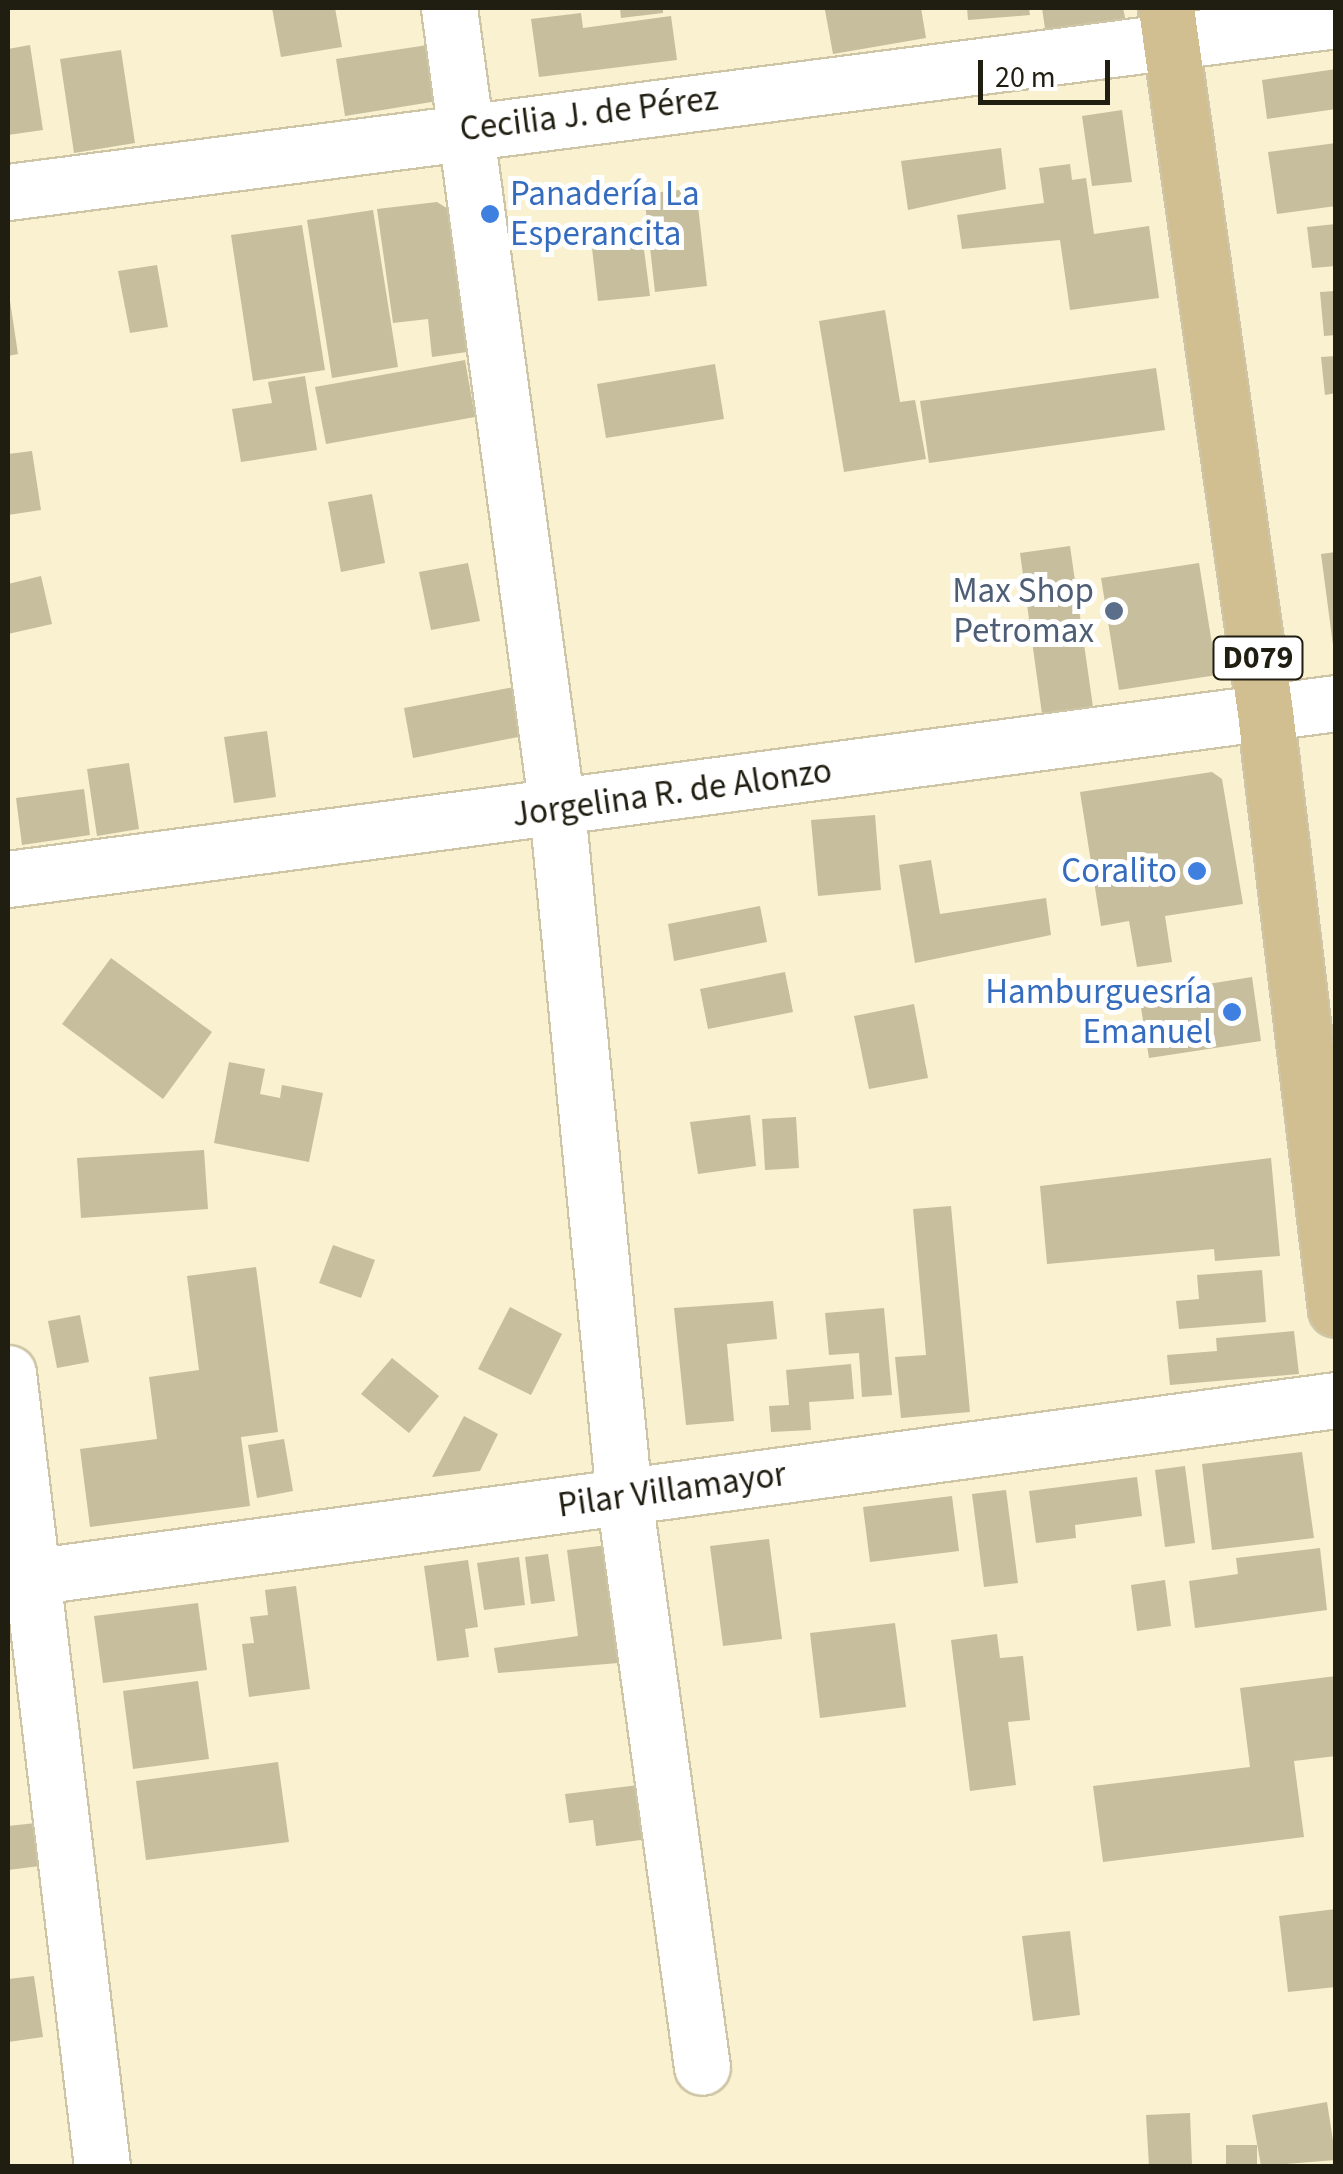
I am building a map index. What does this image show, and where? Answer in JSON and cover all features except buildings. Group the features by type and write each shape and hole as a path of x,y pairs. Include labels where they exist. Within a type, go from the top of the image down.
{"main road":[{"name":"D079","path":"1168,26 1265,712 1336,1310"}],"street":[{"path":"449,8 556,809 624,1497 702,2067"},
{"name":"Cecilia J. de Pérez","path":"8,192 1168,26 1336,20"},
{"name":"Jorgelina R. de Alonzo","path":"8,878 556,809 1336,703"},
{"path":"8,1373 20,1579 102,2166"},
{"name":"Pilar Villamayor","path":"20,1579 1336,1400"}],"place":[{"name":"Panadería La Esperancita","path":"490,214"},
{"name":"Max Shop Petromax","path":"1114,611"},
{"name":"Coralito","path":"1197,871"},
{"name":"Hamburguesría Emanuel","path":"1232,1012"}]}
